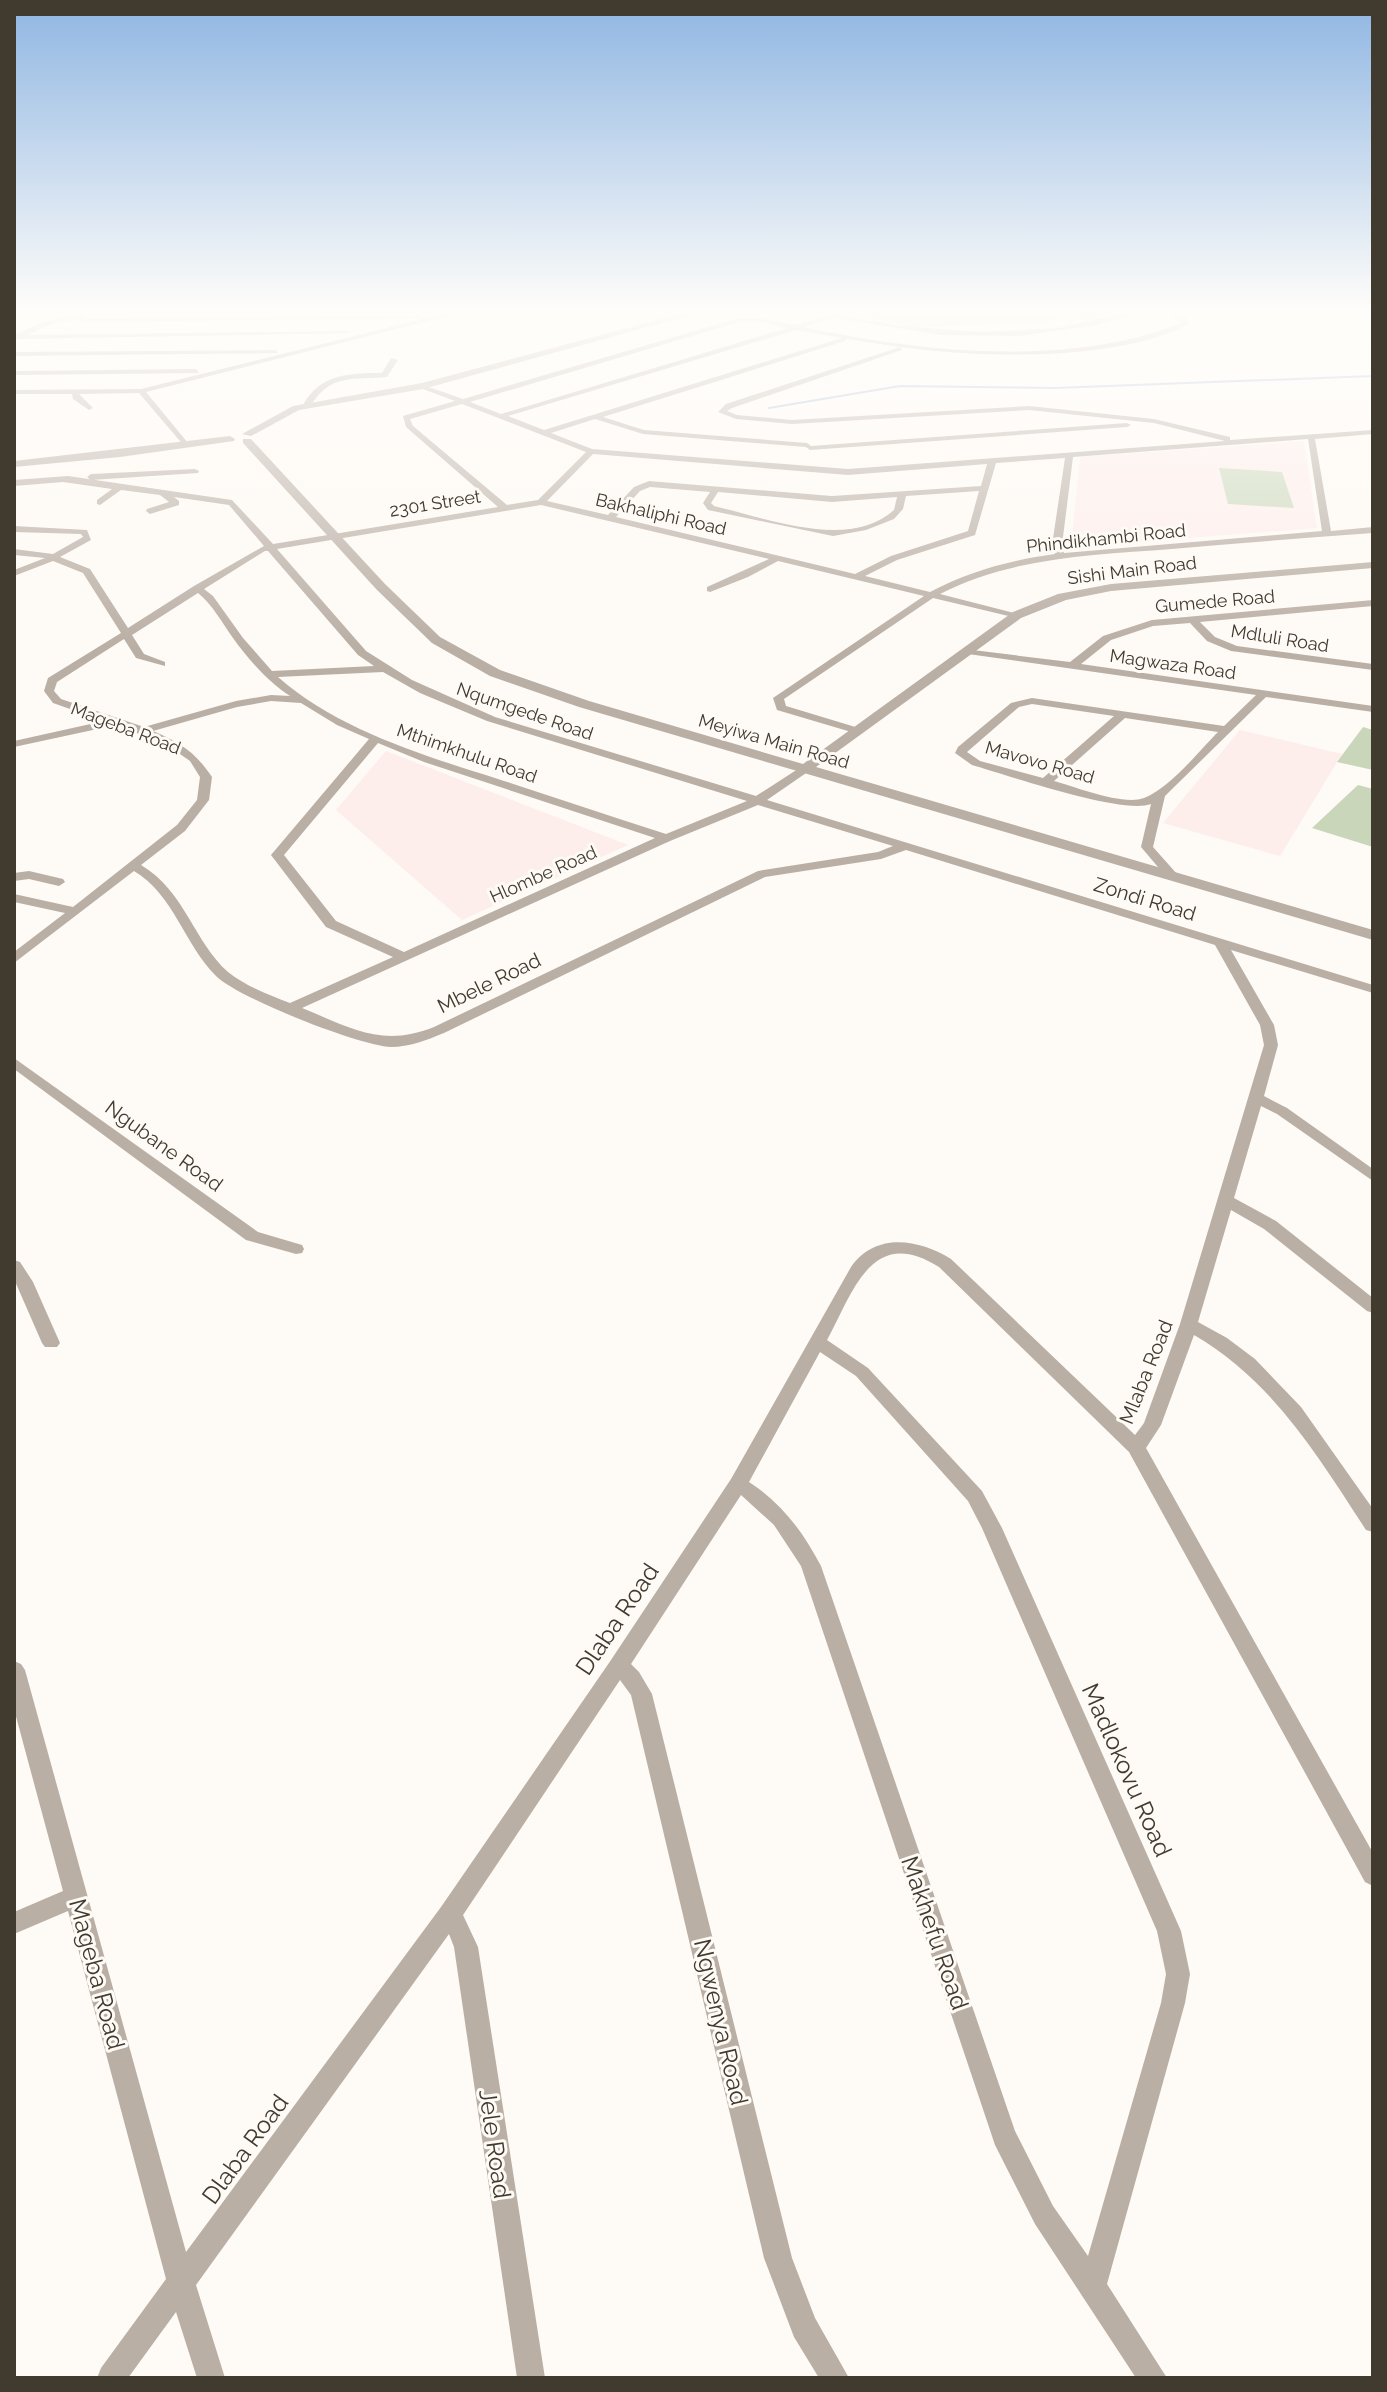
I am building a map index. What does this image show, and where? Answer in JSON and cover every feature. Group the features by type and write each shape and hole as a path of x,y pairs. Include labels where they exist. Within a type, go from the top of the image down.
{"street":[{"path":"168,425 185,445"},
{"path":"14,464 247,438 267,425"},
{"path":"409,425 505,508"},
{"path":"522,425 591,451 829,472 1373,432"},
{"path":"543,433 571,425"},
{"path":"620,425 643,432 809,446 1122,425"},
{"path":"794,425 829,472"},
{"path":"1174,425 1238,442"},
{"path":"1311,436 1327,534"},
{"name":"Meyiwa Main Road","path":"247,438 333,536 436,640 495,673 584,704 1373,935"},
{"path":"541,502 591,451"},
{"path":"1060,556 1057,545 1069,455"},
{"path":"856,577 894,558 969,535 976,528 992,461"},
{"path":"14,483 195,471"},
{"name":"Nqumgede Road","path":"61,479 232,503 348,640 383,669 448,702 491,719 905,846"},
{"path":"610,518 643,485 832,499 986,488"},
{"path":"100,502 120,487"},
{"path":"716,489 707,503 711,508 826,534 843,532 893,516 900,508 902,495"},
{"path":"150,511 176,503 162,493"},
{"name":"2301 Street","path":"333,536 541,502"},
{"name":"Bakhaliphi Road","path":"541,502 1017,615"},
{"path":"14,529 77,531 87,535 85,542 14,573"},
{"name":"Phindikhambi Road","path":"858,731 792,713 781,708 778,698 931,595 958,581 997,568 1060,556 1373,530"},
{"name":"Mageba Road","path":"14,959 192,818 207,788 207,773 200,762 176,745 57,701 49,691 49,684 125,633 269,546 333,536"},
{"path":"14,552 52,558 87,571 140,656 161,664"},
{"path":"709,584 724,583 777,558"},
{"name":"Sishi Main Road","path":"805,769 1017,615 1050,601 1103,589 1373,565"},
{"name":"Mthimkhulu Road","path":"197,588 210,598 239,640 269,674 304,700 374,740 666,838"},
{"name":"Gumede Road","path":"1073,665 1100,642 1123,631 1152,623 1373,603"},
{"name":"Mdluli Road","path":"1191,618 1211,639 1235,649 1373,667"},
{"name":"Magwaza Road","path":"968,651 1373,709"},
{"path":"269,674 383,669"},
{"path":"1173,877 1147,847 1159,796 1264,693"},
{"path":"142,731 236,704 271,698 304,700"},
{"name":"Mavovo Road","path":"1159,796 1145,803 1126,804 976,763 965,758 962,749 1022,702 1047,702 1227,730"},
{"path":"1045,783 1124,713"},
{"path":"14,744 115,722"},
{"path":"374,740 277,855 331,924 403,956"},
{"name":"Hlombe Road","path":"293,1007 666,838 757,801 805,769"},
{"name":"Mbele Road","path":"134,866 149,874 225,977 371,1039 386,1042 412,1040 762,874 881,855 905,846"},
{"name":"Zondi Road","path":"905,846 1373,989"},
{"path":"14,877 29,875 59,882"},
{"path":"14,898 75,911"},
{"name":"Mlaba Road","path":"1220,942 1270,1034 1271,1045 1258,1099 1189,1324 1152,1425 1136,1447 1373,1875"},
{"name":"Ngubane Road","path":"14,1062 252,1236 296,1249"},
{"path":"1258,1099 1282,1111 1373,1176"},
{"path":"1226,1200 1270,1225 1373,1307"},
{"name":"Dlaba Road","path":"111,2378 180,2279 449,1915 618,1666 738,1484 868,1255 896,1246 928,1251 945,1263 1136,1447"},
{"path":"14,1266 25,1282 51,1343"},
{"path":"1189,1324 1216,1338 1272,1382 1306,1425 1373,1525"},
{"name":"Madlokovu Road","path":"817,1341 862,1372 975,1496 992,1528 1169,1931 1178,1974 1173,2003 1092,2288"},
{"name":"Makhefu Road","path":"738,1484 759,1497 786,1525 800,1542 811,1566 1004,2136 1044,2215 1153,2378"},
{"name":"Ngwenya Road","path":"618,1666 632,1678 641,1694 778,2258 804,2327 835,2378"},
{"name":"Mageba Road","path":"14,1670 180,2279 211,2378"},
{"path":"14,1923 76,1897"},
{"name":"Jele Road","path":"449,1915 466,1947 531,2378"}],"shaded area":[{"path":"1304,441 1317,528 1071,547 1080,457"},
{"path":"1240,730 1342,754 1280,856 1163,823"},
{"path":"386,751 628,845 462,920 336,810"}],"green space":[{"path":"1219,468 1282,472 1294,508 1228,504"},
{"path":"1363,727 1373,730 1373,770 1337,762"},
{"path":"1358,785 1373,789 1373,847 1312,828"}]}
